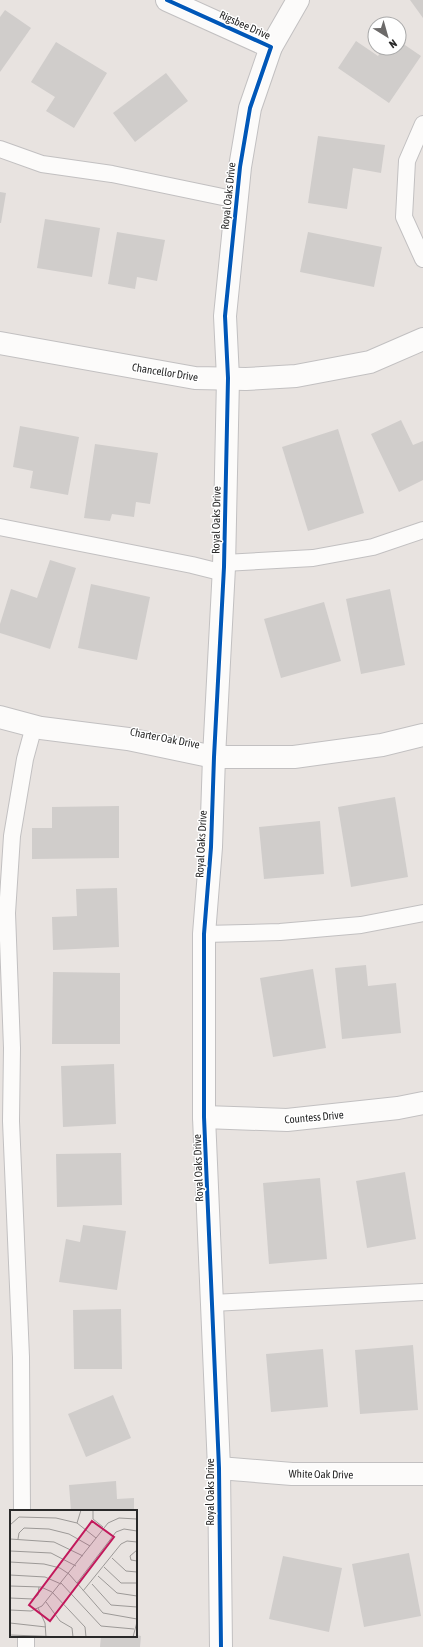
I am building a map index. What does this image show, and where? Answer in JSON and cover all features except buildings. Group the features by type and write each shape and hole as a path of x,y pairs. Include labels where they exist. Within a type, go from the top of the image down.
{"street":[{"name":"Rigsbee Drive","path":"167,0 271,47"},
{"name":"Royal Oaks Drive","path":"221,1647 220,1468 204,1117 204,934 211,846 224,568 228,378 225,316 240,167 250,108 271,47 298,0"},
{"name":"Chancellor Drive","path":"0,343 195,378 246,379 296,376 370,362 423,339"},
{"name":"Charter Oak Drive","path":"0,717 34,726 128,739 214,757 294,758 382,745 423,735"},
{"name":"Countess Drive","path":"204,1117 287,1120 398,1108 423,1103"},
{"name":"White Oak Drive","path":"220,1468 292,1474 423,1474"}],"lane":[{"path":"423,124 407,161 404,217 423,259"},
{"path":"0,149 42,164 112,174 237,200"},
{"path":"0,527 154,558 224,568 313,558 373,547 423,530"},
{"path":"22,1510 21,1357 11,1122 12,1048 7,913 12,836 25,759 34,726"},
{"path":"204,934 280,932 361,925 423,913"},
{"path":"212,1303 423,1292"}],"cycle path":[{"path":"167,0 271,47 250,108 240,167 225,316 228,378 224,567 211,847 204,934 204,1117 219,1468 221,1647"}]}
